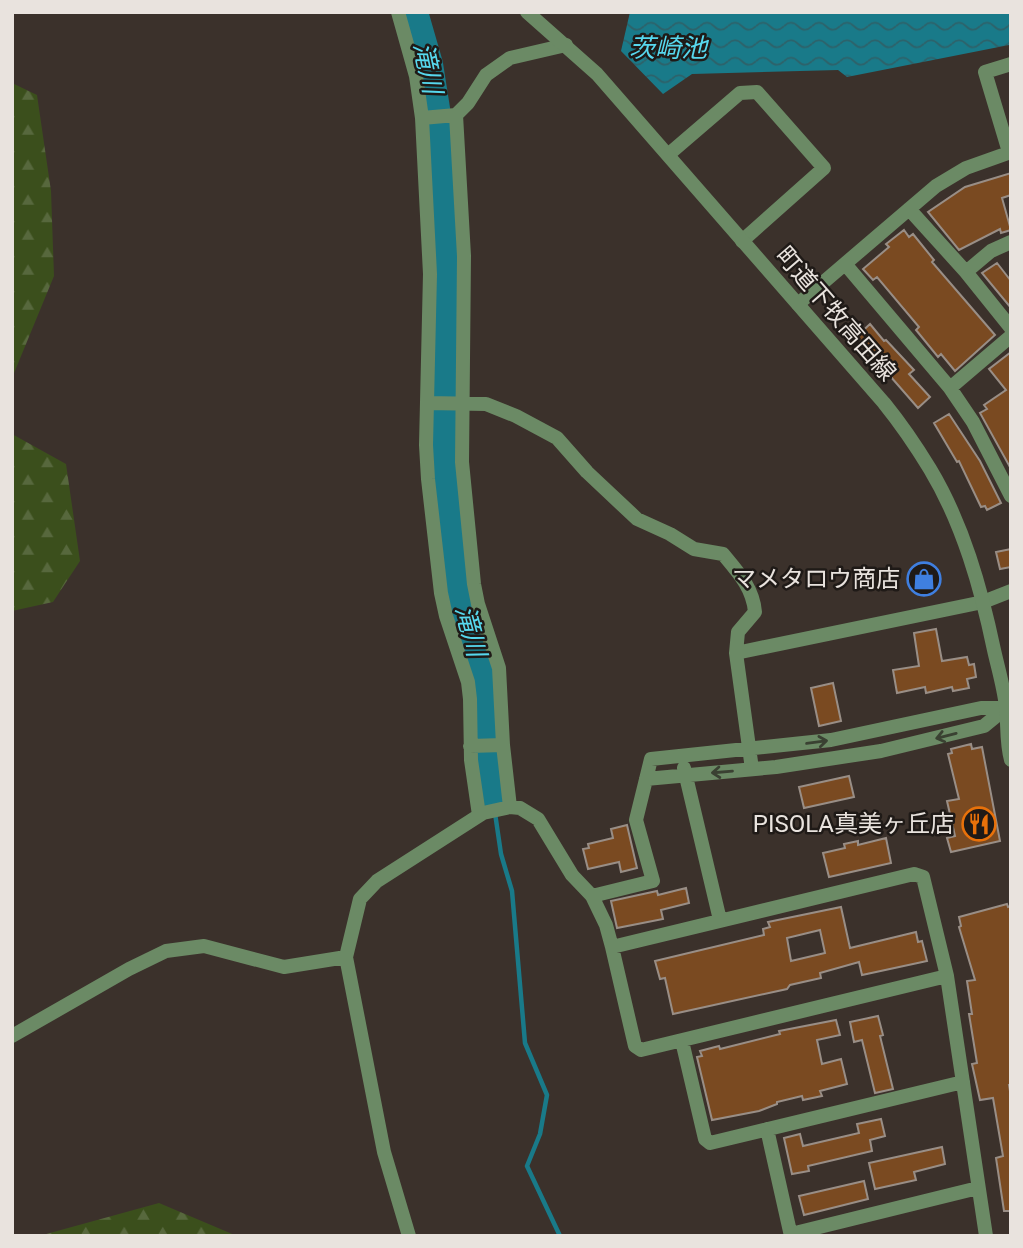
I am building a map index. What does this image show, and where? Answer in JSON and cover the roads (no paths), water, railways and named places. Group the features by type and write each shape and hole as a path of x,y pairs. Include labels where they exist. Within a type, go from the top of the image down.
{"street":[{"path":"398,12 416,76 422,118 430,274 428,479 441,593 468,682 475,794 484,813"},
{"name":"町道下牧高田線","path":"527,12 597,74 669,154 884,403 932,471 957,524 983,602 1009,710 1006,742 1011,760"},
{"path":"422,118 456,115 468,103 486,75 497,65 526,53 566,45"},
{"path":"798,304 950,177 966,168 1010,152 985,72 1011,64"},
{"path":"669,154 740,93 757,92 824,168 743,241"},
{"path":"456,115 464,256 462,462 474,584 499,668 510,807"},
{"path":"909,209 966,272 1011,328"},
{"path":"966,272 991,251 1011,242"},
{"path":"846,265 950,388 973,422 1011,496"},
{"path":"950,388 1011,336"},
{"path":"427,403 486,404 506,411 557,438 637,519 694,549 723,554 745,581 754,600 755,612 738,632 736,653 751,769"},
{"path":"736,653 983,602 1011,591"},
{"path":"592,896 653,881 636,820 652,759 749,750 878,731 981,708 1009,710"},
{"path":"646,779 841,758 984,726 1009,710"},
{"path":"470,746 503,745"},
{"path":"681,757 720,919"},
{"path":"408,1236 384,1152 346,957 358,906 367,889 484,813 510,807 520,808 538,819 572,875 592,896 606,925 635,1046 641,1050 947,976"},
{"path":"612,947 914,874 923,877 947,976 986,1236"},
{"path":"12,1036 129,969 166,951 204,946 284,967 346,957"},
{"path":"682,1041 705,1139 710,1143 963,1082"},
{"path":"767,1129 791,1235 978,1188"}],"water":[{"name":"茨崎池","path":"630,12 1011,12 1009,45 847,77 838,70 692,74 663,94 621,51"}],"waterway":[{"name":"滝川","path":"415,12 430,64 441,134 447,275 444,441 446,484 461,604 483,677 493,804"},
{"name":"滝川","path":"495,813 501,854 512,891 525,1043 547,1095 540,1134 527,1166 560,1236"}],"place":[{"name":"マメタロウ商店","path":"924,579"},
{"name":"PISOLA真美ヶ丘店","path":"979,824"}]}
